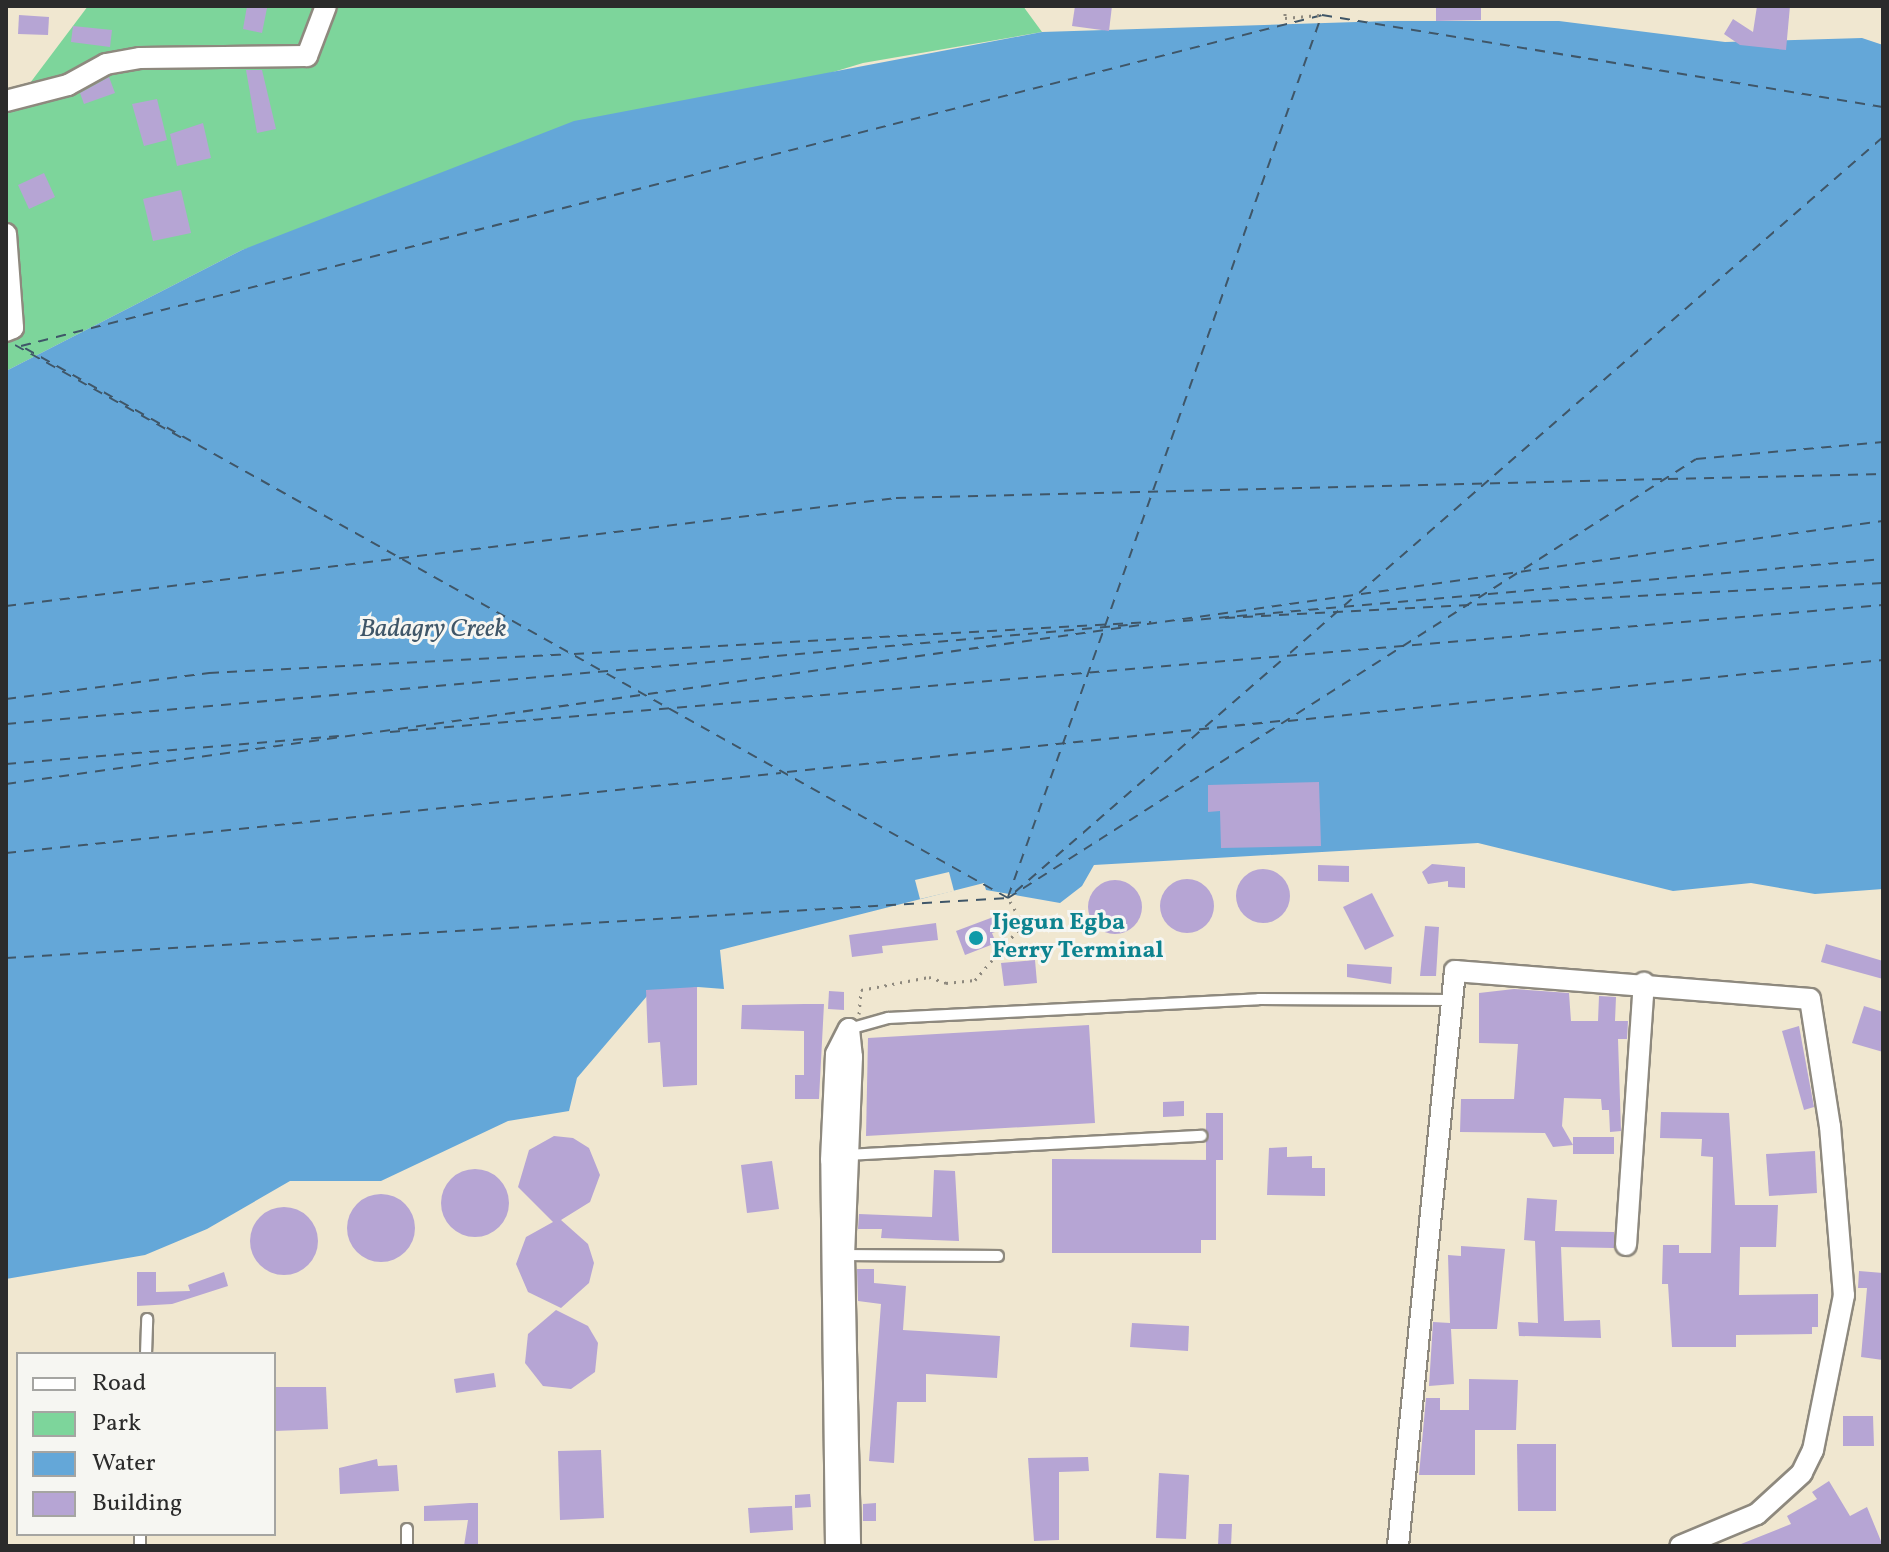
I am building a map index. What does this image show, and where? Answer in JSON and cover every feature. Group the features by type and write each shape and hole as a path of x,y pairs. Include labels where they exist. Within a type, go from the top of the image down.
{"street":[{"path":"6,101 68,85 106,64 140,58 307,56 326,6"},
{"path":"6,234 13,328 6,331"},
{"path":"1398,1546 1455,971 1644,983 1810,999 1830,1126 1844,1295 1813,1450 1802,1473 1757,1514 1680,1546"},
{"path":"1626,1245 1644,983"},
{"path":"850,1546 844,1255 845,1155 855,1028"},
{"path":"836,1546 831,1160 836,1054 855,1028"}],"lane":[{"path":"855,1028 888,1018 1259,999 1453,1000"},
{"path":"845,1155 1201,1136"},
{"path":"844,1255 998,1256"},
{"path":"146,1352 147,1319"},
{"path":"407,1529 407,1546"}],"path":[{"path":"1285,6 1285,18 1322,15"},
{"path":"855,1028 861,990 929,977 956,984 975,980 987,970 1023,924 1008,898"}],"green space":[{"path":"88,6 1023,6 1042,32 863,63 242,250 6,371 6,105 18,99"}],"water":[{"name":"Badagry Creek","path":"1388,21 1559,21 1725,42 1862,38 1883,45 1883,889 1815,894 1751,883 1673,891 1478,843 1094,865 1082,886 1060,903 986,890 984,883 720,950 724,989 698,987 647,996 577,1078 569,1111 508,1121 381,1181 290,1181 207,1229 145,1255 6,1279 6,371 242,250 574,121 1042,32"}],"pier":[{"path":"949,872 954,891 920,899 915,880"}],"building":[{"path":"247,6 267,8 262,33 243,29"},
{"path":"1075,6 1112,6 1109,31 1072,26"},
{"path":"1436,6 1481,6 1481,20 1436,21"},
{"path":"1757,6 1790,6 1786,50 1740,45 1724,34 1733,19 1753,32"},
{"path":"19,15 49,17 48,35 18,34"},
{"path":"73,26 112,30 110,47 71,42"},
{"path":"246,70 262,70 276,129 257,133"},
{"path":"109,77 115,93 84,104 80,93"},
{"path":"157,99 167,140 144,146 132,104"},
{"path":"203,123 211,158 177,166 170,134"},
{"path":"44,173 55,197 29,209 18,185"},
{"path":"181,190 191,233 153,241 143,199"},
{"path":"1319,782 1321,846 1221,848 1220,811 1208,812 1208,785"},
{"path":"1432,864 1465,867 1465,888 1448,887 1448,881 1428,884 1422,872"},
{"path":"1318,865 1349,866 1349,882 1318,881"},
{"path":"1263,869 1282,877 1290,896 1282,915 1263,923 1244,915 1236,896 1244,877"},
{"path":"1187,879 1206,887 1214,906 1206,925 1187,933 1168,925 1160,906 1168,887"},
{"path":"1115,880 1134,888 1142,907 1134,926 1115,934 1096,926 1088,907 1096,888"},
{"path":"1372,893 1394,936 1365,950 1343,907"},
{"name":"Ijegun Egba Ferry Terminal","path":"996,916 1001,930 992,933 996,943 965,955 956,931"},
{"path":"936,923 938,940 882,946 883,953 852,957 849,935"},
{"path":"1425,926 1439,927 1436,976 1420,976"},
{"path":"1826,944 1883,961 1883,979 1821,962"},
{"path":"1035,960 1037,983 1004,986 1001,963"},
{"path":"1347,964 1392,967 1391,984 1347,977"},
{"path":"697,987 697,1085 663,1087 660,1042 648,1043 646,990"},
{"path":"1514,989 1569,993 1571,1021 1598,1021 1599,996 1616,997 1615,1021 1628,1021 1627,1039 1618,1039 1621,1131 1610,1132 1609,1110 1602,1110 1601,1099 1564,1098 1562,1126 1573,1145 1553,1147 1545,1133 1460,1132 1461,1099 1514,1099 1518,1044 1479,1043 1479,993"},
{"path":"829,991 844,992 844,1010 828,1009"},
{"path":"824,1004 819,1099 795,1099 795,1075 804,1075 804,1031 741,1029 742,1005"},
{"path":"1864,1006 1883,1012 1883,1052 1852,1043"},
{"path":"1089,1025 1095,1123 866,1136 868,1038"},
{"path":"1799,1026 1814,1107 1804,1110 1782,1031"},
{"path":"1184,1101 1184,1116 1163,1117 1163,1102"},
{"path":"1661,1112 1729,1113 1735,1205 1778,1205 1776,1247 1740,1247 1739,1295 1818,1294 1818,1327 1812,1327 1812,1334 1736,1335 1736,1347 1672,1347 1668,1284 1662,1284 1663,1245 1679,1245 1679,1253 1711,1253 1713,1157 1701,1156 1702,1139 1660,1138"},
{"path":"1206,1113 1223,1113 1223,1160 1206,1160"},
{"path":"554,1136 573,1138 589,1148 600,1175 590,1202 561,1220 588,1244 594,1263 589,1283 561,1308 528,1292 516,1264 526,1237 553,1222 518,1187 529,1150"},
{"path":"1573,1137 1614,1137 1614,1154 1573,1154"},
{"path":"1287,1147 1287,1157 1312,1156 1312,1168 1325,1168 1325,1196 1267,1195 1269,1148"},
{"path":"1815,1151 1817,1193 1769,1196 1766,1154"},
{"path":"1052,1159 1216,1160 1216,1240 1201,1240 1201,1253 1052,1253"},
{"path":"772,1161 779,1209 747,1213 741,1165"},
{"path":"475,1169 499,1179 509,1203 499,1227 475,1237 451,1227 441,1203 451,1179"},
{"path":"934,1170 955,1171 959,1241 881,1238 882,1229 858,1229 859,1214 932,1217"},
{"path":"381,1194 405,1204 415,1228 405,1252 381,1262 357,1252 347,1228 357,1204"},
{"path":"1527,1198 1557,1200 1555,1231 1614,1232 1614,1248 1561,1247 1564,1321 1600,1320 1601,1338 1519,1336 1518,1322 1538,1323 1535,1241 1524,1240"},
{"path":"284,1207 308,1217 318,1241 308,1265 284,1275 260,1265 250,1241 260,1217"},
{"path":"1461,1246 1505,1249 1497,1329 1451,1329 1454,1384 1429,1386 1433,1322 1450,1323 1448,1255 1461,1256"},
{"path":"857,1269 874,1269 874,1283 906,1286 903,1330 1000,1336 997,1378 926,1374 926,1402 897,1402 894,1463 869,1461 881,1304 858,1301"},
{"path":"1859,1271 1883,1273 1883,1360 1861,1357 1867,1288 1858,1288"},
{"path":"137,1272 156,1272 156,1292 190,1291 188,1285 224,1272 228,1286 172,1304 137,1306"},
{"path":"556,1310 588,1326 598,1343 595,1372 571,1389 543,1386 525,1363 528,1334"},
{"path":"1132,1323 1189,1326 1188,1351 1130,1347"},
{"path":"494,1373 496,1387 456,1393 454,1379"},
{"path":"1469,1379 1518,1380 1516,1430 1475,1430 1475,1475 1419,1475 1426,1398 1440,1398 1440,1410 1469,1410"},
{"path":"276,1387 326,1387 328,1429 276,1431"},
{"path":"1843,1416 1873,1416 1874,1446 1843,1446"},
{"path":"1517,1444 1556,1444 1556,1511 1518,1511"},
{"path":"601,1450 604,1518 560,1520 558,1451"},
{"path":"1088,1457 1089,1471 1059,1472 1059,1540 1034,1541 1028,1458"},
{"path":"377,1459 378,1466 397,1465 399,1491 340,1494 339,1468"},
{"path":"1159,1473 1189,1475 1186,1539 1156,1538"},
{"path":"1829,1481 1850,1516 1867,1507 1883,1546 1736,1546 1791,1524 1787,1516 1817,1499 1812,1492"},
{"path":"810,1494 811,1507 795,1508 795,1495"},
{"path":"478,1503 478,1546 464,1546 468,1520 424,1521 424,1506"},
{"path":"876,1503 876,1521 863,1521 863,1504"},
{"path":"792,1506 793,1530 750,1533 748,1508"},
{"path":"1219,1524 1232,1524 1231,1546 1218,1546"}],"ferry route":[{"path":"1008,898 21,346 1322,15 1883,107"},
{"path":"1105,626 1321,17"},
{"path":"1359,593 1883,137"},
{"path":"15,345 186,440"},
{"path":"6,958 1008,898 1696,459 1883,442"},
{"path":"1668,479 1883,474"},
{"path":"6,606 896,498 1662,479"},
{"path":"6,784 1883,521"},
{"path":"1183,621 1883,559"},
{"path":"1225,618 1883,583"},
{"path":"1290,653 1354,597"},
{"path":"390,732 1883,605"},
{"path":"574,654 1151,622"},
{"path":"6,724 1128,625"},
{"path":"1008,897 1103,632"},
{"path":"6,699 209,673 568,654"},
{"path":"1015,892 1285,657"},
{"path":"1288,721 1883,660"},
{"path":"787,772 1282,721"},
{"path":"6,764 339,736"},
{"path":"6,853 781,773"}],"place":[{"name":"Ijegun Egba Ferry Terminal","path":"976,938"}]}
